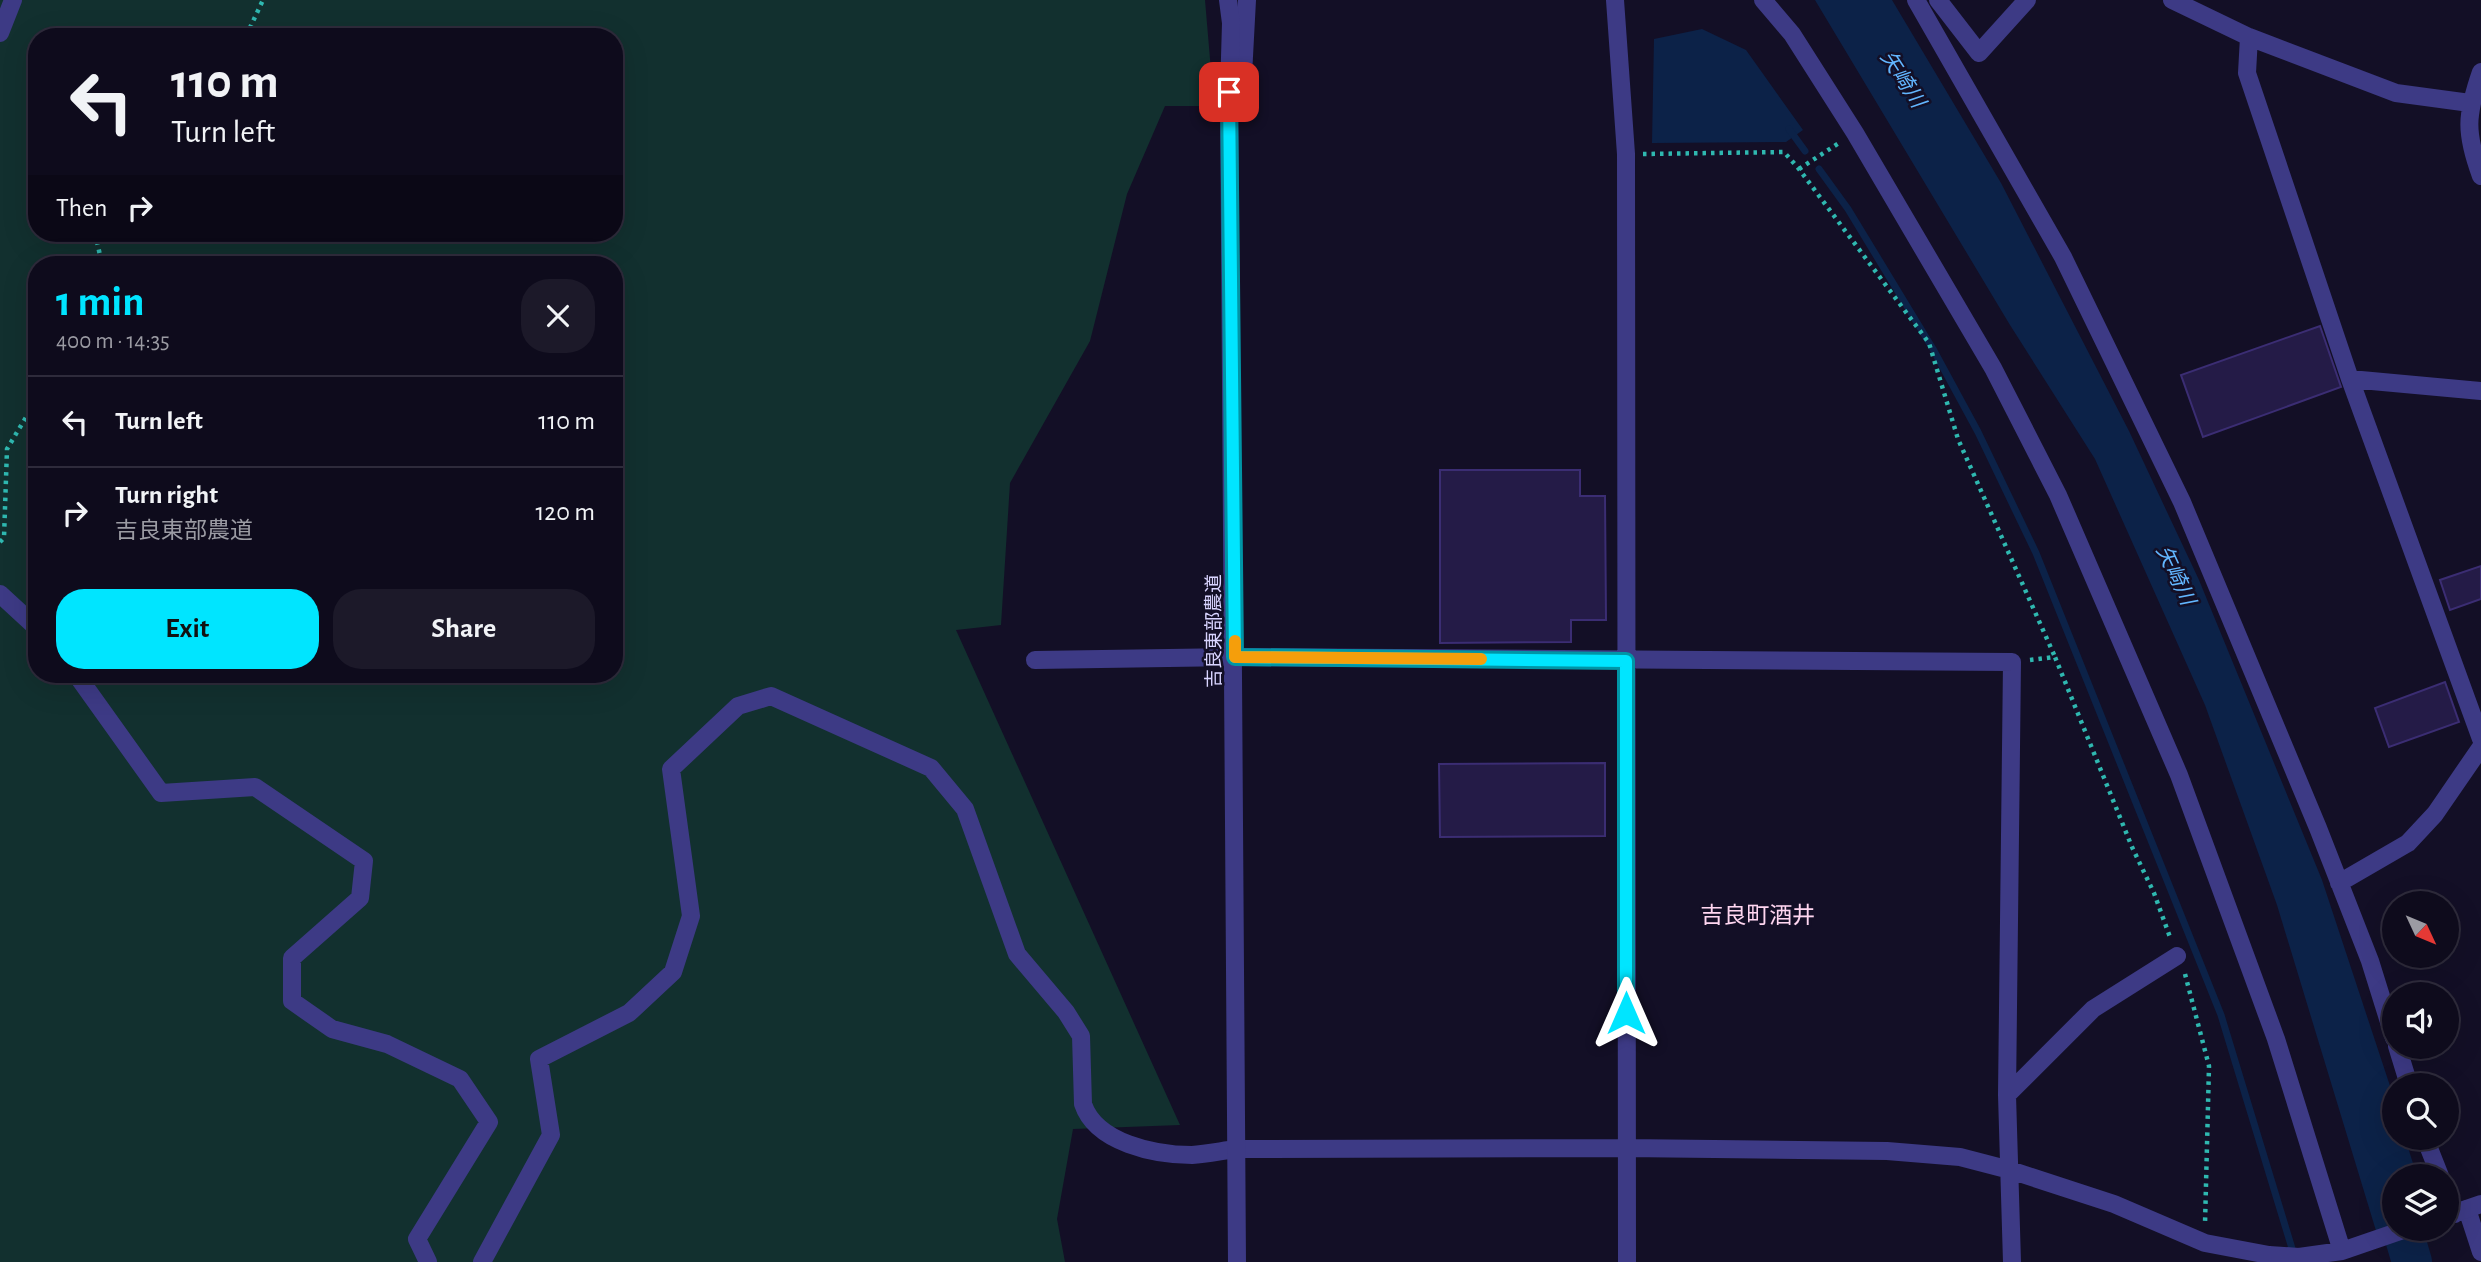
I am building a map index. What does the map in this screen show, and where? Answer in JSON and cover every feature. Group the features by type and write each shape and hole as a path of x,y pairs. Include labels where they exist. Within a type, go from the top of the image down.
{"street":[{"path":"0,33 13,0"},
{"name":"吉良東部農道","path":"1228,0 1231,23 1229,92 1235,657 1237,1262"},
{"path":"1229,92 1243,75 1247,0"},
{"path":"1615,0 1626,154 1627,1262"},
{"path":"1763,0 1792,34 1856,132 1993,368 2058,495 2184,787 2276,1039 2342,1251"},
{"path":"1916,0 2063,257 2182,502 2339,883 2382,1000"},
{"path":"1938,0 1979,53 2027,0"},
{"path":"2172,0 2249,37 2396,93 2470,103"},
{"path":"2249,37 2246,73 2350,379 2481,739"},
{"path":"2481,72 2470,103 2468,131 2481,176"},
{"path":"2350,379 2481,391"},
{"path":"0,594 28,620"},
{"path":"1035,660 1235,657 2012,662 2007,1095 2012,1262"},
{"path":"82,683 160,793 255,787 364,861 360,898 292,958 292,1000 332,1029 387,1044 460,1079 489,1122 417,1239 428,1262"},
{"path":"482,1262 551,1136 539,1059 629,1013 673,972 691,916 671,769 738,706 771,696 931,768 965,809 1017,954 1066,1012 1081,1036 1083,1104 1086,1113 1103,1130 1126,1143 1191,1155 1236,1149 1626,1148 1887,1151 1960,1157 2010,1170 2114,1204 2205,1242 2269,1255 2300,1257 2342,1251 2382,1237"},
{"path":"2339,883 2407,843 2435,814 2481,747"},
{"path":"2007,1095 2093,1009 2177,956"},
{"path":"2460,1212 2481,1252"},
{"path":"2205,1242 2205,1262"}],"path":[{"path":"250,28 263,0"},
{"path":"1799,169 1856,132"},
{"path":"1626,154 1784,152 1929,342 1958,439 2055,657 2188,980 2209,1066 2205,1242"},
{"path":"0,542 4,538 7,449 28,414"},
{"path":"2012,662 2055,657"}],"green space":[{"path":"0,0 1205,0 1214,106 1165,106 1127,194 1090,341 1010,483 1001,625 956,630 1180,1125 1073,1129 1057,1219 1065,1262 0,1262"}],"water":[{"path":"1815,0 1892,0 2001,183 2129,431 2199,580 2322,880 2386,1073 2382,1073 2382,1150 2409,1150 2413,1164 2382,1164 2382,1232 2377,1234 2277,905 2205,705 2095,459 2010,325"},
{"path":"1702,29 1746,50 1803,130 1786,142 1652,143 1654,39"}],"building":[{"path":"2320,326 2341,387 2203,437 2181,375"},
{"path":"1440,470 1580,470 1580,496 1605,496 1606,620 1571,620 1571,642 1440,643"},
{"path":"2481,566 2481,599 2450,610 2440,580"},
{"path":"2445,682 2459,722 2389,747 2375,708"},
{"path":"1605,763 1605,836 1440,837 1439,764"}],"waterway":[{"path":"1789,129 1805,151"},
{"path":"1819,169 1848,209 1933,349 1978,432 2036,553 2221,1015 2294,1255"},
{"name":"矢崎川","path":"2406,1241 2412,1262"}],"slow traffic":[{"path":"1235,641 1235,657 1481,659"}],"district":[{"name":"吉良町酒井","path":"1758,915"}],"route":[{"path":"1229,92 1235,657 1626,661 1626,1013"}]}
